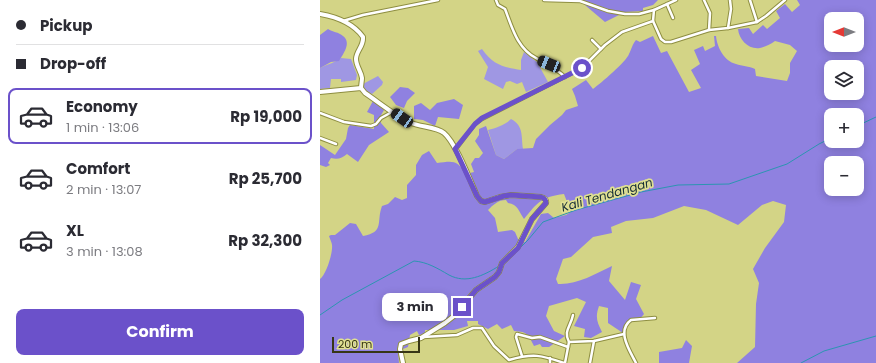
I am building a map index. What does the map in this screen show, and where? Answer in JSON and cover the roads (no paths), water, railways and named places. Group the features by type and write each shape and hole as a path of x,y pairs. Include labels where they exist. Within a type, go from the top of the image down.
{"street":[{"path":"343,20 438,0"},
{"path":"496,0 498,5 504,7 519,43 534,58 549,64 565,77"},
{"path":"544,0 577,1 608,11 625,14 639,14 654,10 676,0"},
{"path":"704,0 710,13 710,30"},
{"path":"728,28 731,9 730,0"},
{"path":"750,0 757,22"},
{"path":"654,10 653,21 661,39 665,42 678,40 686,36 710,30 757,22 785,0"},
{"path":"668,4 673,18"},
{"path":"320,14 343,20 360,33 363,38 363,42 357,52 356,63 362,78 361,88 365,93 410,123 440,131 447,136 455,149 477,196 481,201 485,202 511,195 541,197 546,200 546,203 532,219 518,248 502,264 495,277 476,290 454,316 436,330 421,338"},
{"path":"455,149 475,124 482,118 565,77 585,65 613,38 622,32 653,21"},
{"path":"592,40 601,49"},
{"path":"320,92 361,88"},
{"path":"320,113 344,122 371,126 376,124 381,118 393,112"},
{"path":"320,138 336,144"},
{"path":"402,363 400,349 401,344 409,340 457,335 473,328 482,328 494,346 510,362 522,356 535,355 564,363 569,342 566,332 573,315"},
{"path":"636,363 629,351 624,334 626,325 631,320 655,318"},
{"path":"522,356 516,337 517,334 532,338 540,337 568,347"},
{"path":"569,342 594,341 624,334"},
{"path":"590,363 594,341"},
{"path":"550,358 550,363"}],"waterway":[{"name":"Kali Tendangan","path":"864,123 876,117"},
{"name":"Kali Tendangan","path":"505,263 528,240 543,222 576,210 641,192 678,185 729,184 787,164 824,142"},
{"name":"Kali Tendangan","path":"320,315 342,300 414,261 428,264 455,278 462,279 481,276 499,266"},
{"path":"801,363 824,351 876,336"}]}
